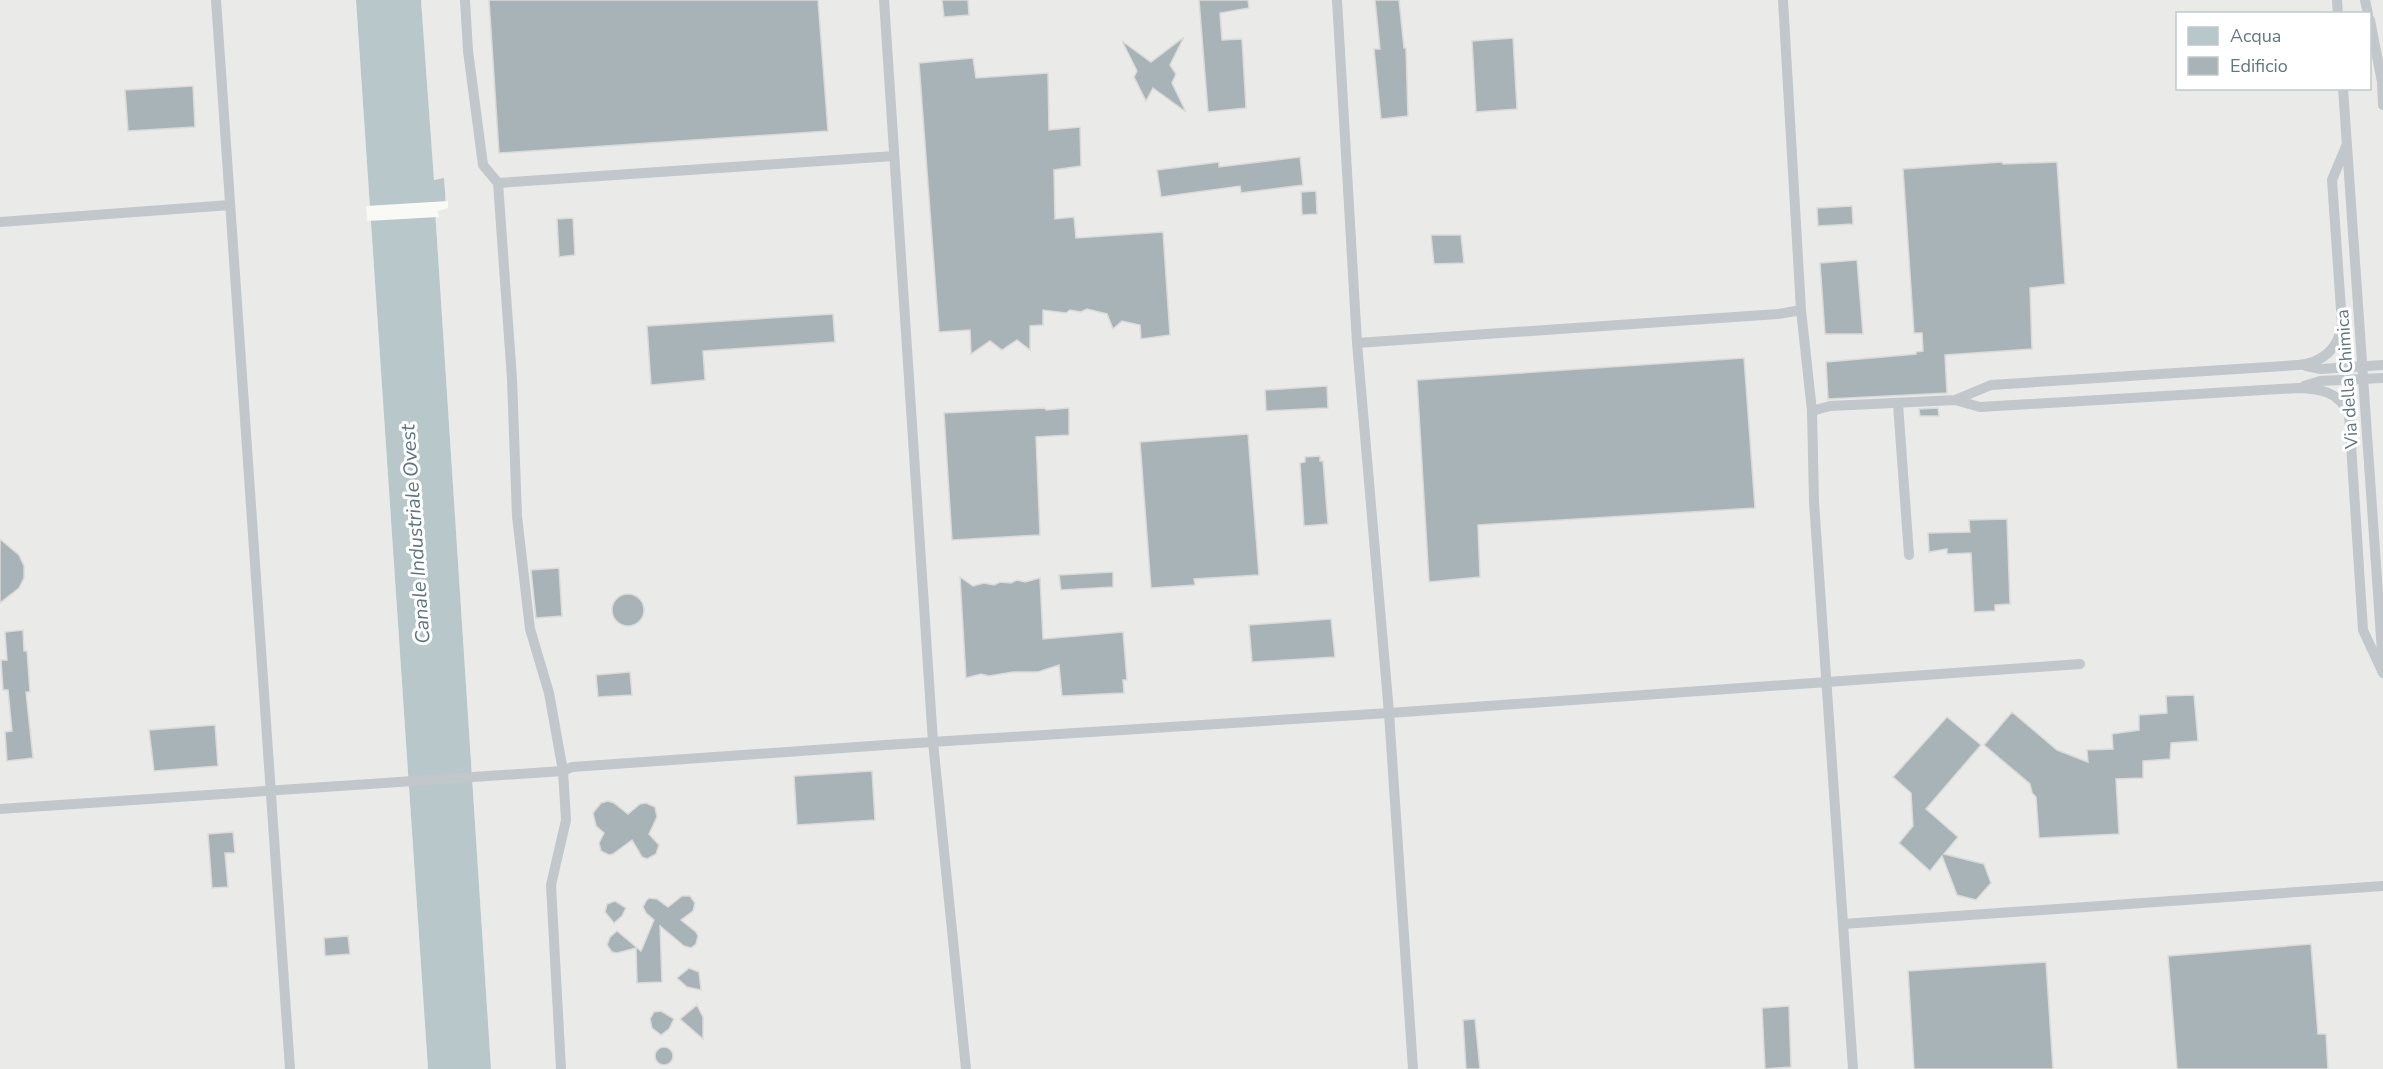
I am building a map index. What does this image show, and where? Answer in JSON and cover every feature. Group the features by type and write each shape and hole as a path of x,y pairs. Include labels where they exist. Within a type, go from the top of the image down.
{"lane":[{"path":"216,0 290,1069"},
{"path":"465,0 468,51 483,165 498,183 512,379 517,516 530,629 549,693 563,771 566,820 551,885 561,1069"},
{"path":"884,0 933,742 966,1069"},
{"path":"1337,0 1357,344 1389,713 1413,1069"},
{"path":"1783,0 1801,310 1812,411 1814,502 1853,1069"},
{"path":"2371,25 2382,82 2383,105"},
{"name":"Via della Chimica","path":"2343,90 2383,667"},
{"path":"1812,411 1830,406 1955,400 1991,385 2298,365 2318,361 2328,353 2340,334 2342,324 2332,180 2347,144"},
{"path":"498,183 894,156"},
{"path":"0,222 230,205"},
{"path":"1357,344 1766,315 1801,310"},
{"path":"2298,365 2321,369 2383,365"},
{"path":"2298,388 2320,381 2383,378"},
{"path":"1955,400 1980,407 2298,388 2315,388 2333,393 2349,413 2363,630 2383,673"},
{"path":"1898,404 1910,555"},
{"path":"0,810 563,771 572,767 2080,664"},
{"path":"1843,924 2383,886"}],"shaded area":[{"path":"0,0 356,0 428,1069 0,1069"},
{"path":"421,0 2383,0 2383,1069 491,1069 435,209 444,179 434,181"}],"water":[{"name":"Canale Industriale Ovest","path":"356,0 421,0 434,180 444,178 446,207 435,209 491,1069 428,1069"}],"pier":[{"path":"448,201 448,208 438,211 439,217 367,221 366,206"}],"building":[{"path":"489,0 818,0 828,131 499,153"},
{"path":"942,0 968,0 969,15 944,17"},
{"path":"1199,0 1248,0 1249,8 1220,13 1222,40 1242,39 1246,108 1208,112"},
{"path":"1375,0 1399,0 1404,48 1406,48 1408,116 1381,119 1374,49 1380,49"},
{"path":"1184,37 1170,65 1176,74 1172,83 1186,112 1153,88 1146,101 1134,77 1137,71 1122,41 1151,62"},
{"path":"1513,38 1517,109 1476,112 1472,41"},
{"path":"973,58 976,78 1048,73 1049,130 1080,127 1081,166 1054,170 1055,219 1074,217 1076,238 1163,232 1170,335 1141,339 1140,325 1122,321 1113,329 1107,314 1087,309 1081,312 1070,310 1066,313 1043,310 1043,325 1030,326 1030,350 1017,340 1002,350 990,341 971,354 970,330 939,332 919,63"},
{"path":"193,86 195,127 128,131 125,90"},
{"path":"1300,157 1303,185 1241,193 1240,186 1161,197 1157,170 1219,162 1219,167"},
{"path":"2002,162 2003,164 2057,162 2065,284 2030,288 2032,349 1945,355 1947,393 1828,399 1826,362 1916,354 1916,352 1923,351 1922,333 1914,333 1903,169"},
{"path":"1316,191 1317,214 1302,215 1301,192"},
{"path":"1852,206 1853,224 1818,226 1817,208"},
{"path":"573,218 575,255 559,257 557,219"},
{"path":"1431,235 1461,235 1464,263 1434,264"},
{"path":"1857,260 1863,334 1825,334 1820,263"},
{"path":"833,314 835,342 703,351 705,380 651,385 647,326"},
{"path":"1744,358 1755,508 1478,525 1480,577 1429,582 1417,380"},
{"path":"1327,386 1328,408 1266,411 1265,390"},
{"path":"1045,408 1046,410 1069,408 1069,435 1036,437 1040,535 952,540 944,413"},
{"path":"1938,408 1939,416 1920,416 1919,409"},
{"path":"1248,434 1259,575 1194,579 1195,585 1151,588 1140,442"},
{"path":"1320,456 1320,461 1323,461 1328,524 1304,526 1300,463 1305,462 1305,457"},
{"path":"2007,519 2010,604 1995,605 1995,611 1974,612 1971,553 1947,554 1947,549 1929,552 1928,533 1970,532 1969,520"},
{"path":"0,539 19,555 24,566 24,578 19,588 0,603"},
{"path":"559,568 562,616 536,618 531,570"},
{"path":"1113,572 1113,587 1061,590 1059,575"},
{"path":"960,577 973,586 984,583 994,585 1000,582 1011,583 1017,580 1025,582 1040,578 1043,639 1123,632 1127,680 1123,680 1124,693 1062,696 1059,665 1038,672 1013,672 989,676 981,674 966,678"},
{"path":"628,594 639,599 644,610 639,621 628,626 617,621 612,610 617,599"},
{"path":"1331,619 1335,657 1252,662 1249,625"},
{"path":"23,630 24,651 27,651 30,692 26,692 33,758 7,761 5,732 12,731 8,690 3,690 1,660 7,660 5,632"},
{"path":"630,672 632,695 598,697 596,675"},
{"path":"2194,695 2198,741 2171,743 2170,759 2143,761 2143,778 2116,779 2119,834 2039,838 2036,797 2032,793 2030,784 1984,745 2012,712 2057,750 2088,762 2087,750 2113,749 2112,734 2139,730 2139,715 2167,713 2166,696"},
{"path":"1947,717 1981,745 1926,809 1958,837 1944,854 1984,864 1991,883 1976,900 1957,895 1942,856 1930,871 1899,843 1913,826 1911,793 1893,777"},
{"path":"215,725 218,766 154,771 149,730"},
{"path":"872,771 875,820 797,825 794,776"},
{"path":"608,801 628,814 640,804 646,803 655,807 657,817 649,834 659,845 656,854 647,859 642,857 632,840 613,854 609,855 601,851 599,843 604,833 596,826 593,813 601,803"},
{"path":"233,832 235,853 225,853 228,887 212,888 208,834"},
{"path":"682,896 690,896 695,903 693,911 681,920 696,932 698,936 696,944 691,948 684,946 660,926 662,982 637,983 636,948 617,953 612,952 607,945 610,937 617,931 641,951 654,920 643,907 646,901 649,898 657,899 668,907"},
{"path":"615,901 626,908 622,916 614,923 605,912 607,904"},
{"path":"348,936 350,954 325,956 324,938"},
{"path":"2311,944 2318,1034 2326,1034 2328,1069 2177,1069 2168,956"},
{"path":"2046,962 2053,1069 1914,1069 1908,971"},
{"path":"689,968 699,972 701,990 687,987 677,978"},
{"path":"697,1005 703,1017 703,1039 680,1019"},
{"path":"1789,1006 1791,1067 1765,1069 1762,1008"},
{"path":"661,1011 674,1019 669,1029 661,1035 652,1028 650,1019 654,1012"},
{"path":"1475,1019 1480,1069 1466,1069 1463,1020"},
{"path":"664,1047 670,1050 673,1056 670,1062 664,1065 658,1062 655,1056 658,1050"}]}
